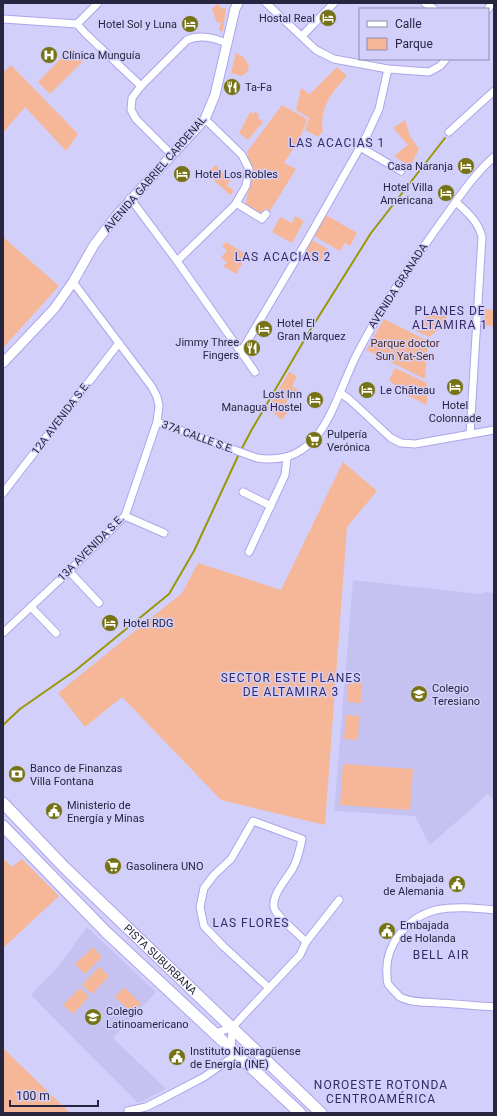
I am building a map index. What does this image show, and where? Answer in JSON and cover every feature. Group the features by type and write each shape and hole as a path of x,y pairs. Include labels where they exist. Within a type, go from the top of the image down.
{"main road":[{"name":"PISTA SUBURBANA","path":"3,803 64,867 321,1113"},
{"name":"PISTA SUBURBANA","path":"3,826 106,932 300,1113"}],"street":[{"path":"77,24 98,3"},
{"name":"AVENIDA GABRIEL CARDENAL","path":"3,363 54,309 73,282 105,230 130,198 205,119 215,95 235,9 238,3"},
{"path":"266,3 316,50 334,59 388,69 429,72 440,66 445,60"},
{"path":"302,36 334,3"},
{"path":"3,19 77,24 141,86"},
{"path":"172,155 136,119 131,110 132,98 141,86 186,40 210,37 227,42"},
{"path":"241,352 360,147 379,109 388,69"},
{"path":"449,132 494,91"},
{"path":"177,261 236,203 246,186 249,169 242,155 205,119"},
{"path":"360,147 401,171"},
{"name":"AVENIDA GRANADA","path":"287,458 302,450 314,440 323,428 377,316 408,268 456,202 494,157"},
{"path":"130,198 177,261 255,372"},
{"path":"456,202 480,227 482,237 470,434"},
{"path":"236,203 262,219 266,214"},
{"name":"37A CALLE S.E.","path":"73,282 152,387 157,397 159,406 157,422 257,458 271,460 287,458"},
{"name":"12A AVENIDA S.E.","path":"3,493 119,343"},
{"path":"340,393 349,399 391,438 402,443 415,444 494,430"},
{"name":"13A AVENIDA S.E.","path":"3,633 125,516 157,422"},
{"path":"249,552 285,475 287,458"},
{"path":"243,492 271,506"},
{"path":"125,516 164,533"},
{"path":"69,571 100,604"},
{"path":"31,607 56,633"},
{"path":"269,988 223,946 204,926 200,907 204,888 214,875 231,859 253,821 302,839 300,852 293,869 276,895 274,903 275,911 306,942"},
{"path":"214,1033 232,1028 300,955 306,942 339,900"},
{"path":"494,910 452,908 436,910 417,918 400,933 391,945 386,971 387,983 400,996 414,1001 494,1007"},
{"path":"128,1111 146,1107 204,1077 234,1052 232,1028"}],"shaded area":[{"name":"Colegio Teresiano","path":"353,580 480,594 485,592 494,593 494,800 488,794 430,845 415,816 334,811"},
{"name":"Colegio Latinoamericano","path":"87,927 156,992 113,1038 166,1089 138,1103 31,995 58,967"}],"green space":[{"path":"217,4 223,9 226,7 223,31 219,31 221,22 217,23 212,9"},
{"path":"71,48 84,60 50,94 38,82"},
{"path":"236,53 244,57 249,66 247,72 242,76 231,73"},
{"path":"11,65 78,134 66,151 25,107 3,133 3,72"},
{"path":"337,67 347,76 336,88 328,101 323,115 323,131 318,137 305,130 309,118 296,110 301,88 310,94"},
{"path":"282,105 307,119 300,136 284,163 296,169 270,211 266,208 261,215 245,205 250,178 250,165 247,152"},
{"path":"255,111 259,115 258,118 263,122 248,140 239,133 250,112 253,114"},
{"path":"405,120 410,136 419,149 410,167 394,156 408,145 393,128"},
{"path":"215,165 231,180 227,185 234,191 230,195 207,174"},
{"path":"326,215 357,233 350,246 345,243 340,251 314,236"},
{"path":"295,216 304,221 292,243 272,232 280,217 292,223"},
{"path":"3,237 59,286 3,348"},
{"path":"310,239 328,249 319,263 309,257 311,254 304,250"},
{"path":"226,242 247,255 236,274 223,266 227,263 221,257 227,251 222,246"},
{"path":"484,309 494,310 494,326 483,325"},
{"path":"430,312 446,312 447,323 429,337 416,331"},
{"name":"Parque doctor Sun Yat-Sen","path":"384,319 428,341 425,379 366,350"},
{"path":"395,368 427,383 427,405 406,395 389,380"},
{"path":"289,372 297,376 292,386 300,391 296,399 292,396 286,402 290,407 286,411 287,413 282,420 268,408"},
{"path":"343,462 377,491 347,527 325,825 221,800 122,697 85,727 58,693 182,593 198,563 281,590"},
{"path":"349,678 362,679 361,703 347,702"},
{"path":"346,715 359,716 358,740 344,739"},
{"path":"343,764 413,769 410,810 340,805"},
{"path":"3,858 12,867 22,859 59,896 3,948"},
{"path":"93,947 102,957 85,974 75,964"},
{"path":"99,967 109,976 92,994 82,985"},
{"path":"124,987 141,1004 132,1013 115,997"},
{"path":"80,988 89,997 73,1014 63,1005"},
{"path":"3,1048 70,1113 3,1113"}],"waterway":[{"path":"241,450 309,332 371,233 445,138"},
{"path":"3,725 20,709 76,670 169,594 194,551 239,454"}],"place":[{"name":"Hostal Real","path":"328,18"},
{"name":"Hotel Sol y Luna","path":"190,24"},
{"name":"Clínica Munguía","path":"49,55"},
{"name":"Ta-Fa","path":"232,87"},
{"name":"Casa Naranja","path":"466,166"},
{"name":"Hotel Los Robles","path":"182,174"},
{"name":"Hotel Villa Americana","path":"446,193"},
{"name":"Hotel El Gran Marquez","path":"264,329"},
{"name":"Jimmy Three Fingers","path":"252,348"},
{"name":"Hotel Colonnade","path":"455,387"},
{"name":"Le Chãteau","path":"367,390"},
{"name":"Lost Inn Managua Hostel","path":"315,400"},
{"name":"Pulpería Verónica","path":"314,440"},
{"name":"Hotel RDG","path":"110,623"},
{"name":"Colegio Teresiano","path":"419,694"},
{"name":"Banco de Finanzas Villa Fontana","path":"17,774"},
{"name":"Ministerio de Energía y Minas","path":"54,811"},
{"name":"Gasolinera UNO","path":"113,866"},
{"name":"Embajada de Alemania","path":"457,884"},
{"name":"Embajada de Holanda","path":"387,931"},
{"name":"Colegio Latinoamericano","path":"93,1017"},
{"name":"Instituto Nicaragüense de Energía (INE)","path":"177,1057"}],"district":[{"name":"LAS ACACIAS 1","path":"337,143"},
{"name":"LAS ACACIAS 2","path":"283,257"},
{"name":"PLANES DE ALTAMIRA 1","path":"450,318"},
{"name":"SECTOR ESTE PLANES DE ALTAMIRA 3","path":"291,685"},
{"name":"LAS FLORES","path":"251,923"},
{"name":"BELL AIR","path":"441,955"},
{"name":"NOROESTE ROTONDA CENTROAMÉRICA","path":"381,1092"}]}
